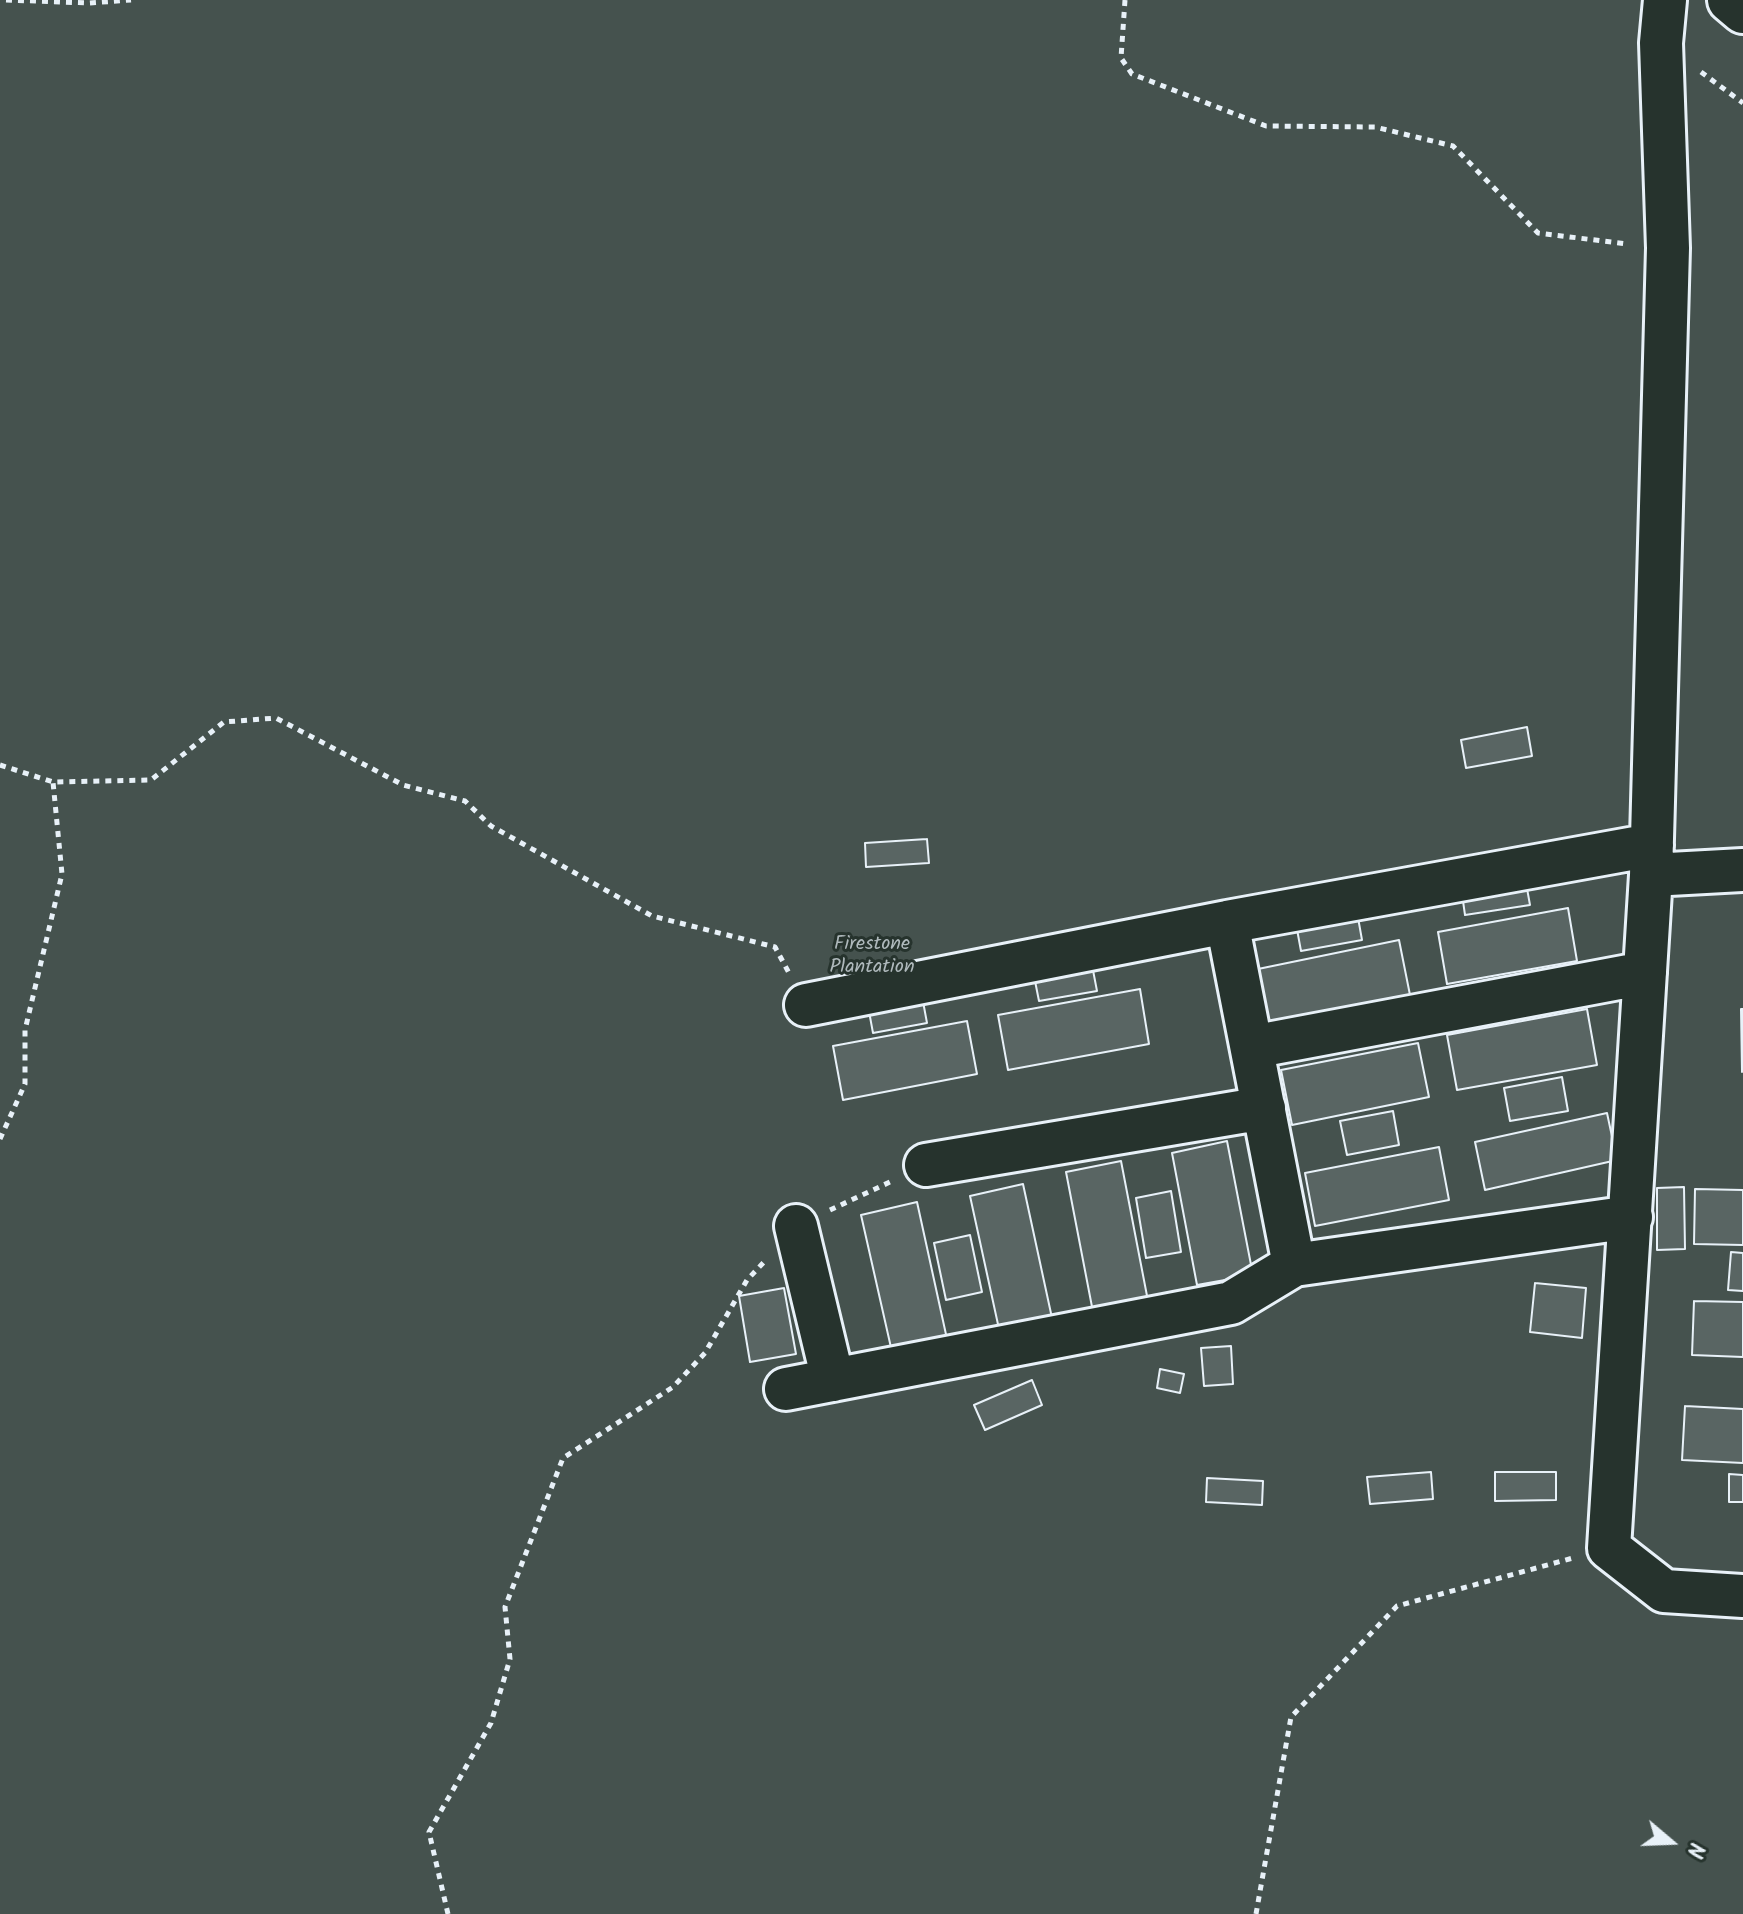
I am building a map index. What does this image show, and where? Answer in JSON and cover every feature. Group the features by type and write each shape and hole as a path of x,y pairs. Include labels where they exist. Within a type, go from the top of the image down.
{"main road":[{"path":"1730,0 1743,11"}],"street":[{"path":"1665,0 1661,43 1668,248 1651,860 1609,1548 1664,1591 1743,1596"},
{"path":"806,1005 1227,922 1651,860 1743,870"},
{"path":"1227,922 1294,1265"},
{"path":"1252,1047 1645,973"},
{"path":"926,1165 1264,1108"},
{"path":"786,1389 1231,1303 1294,1265 1631,1217"},
{"path":"796,1226 833,1380"}],"path":[{"path":"6,0 89,3 131,0"},
{"path":"1125,0 1121,58 1132,74 1266,126 1375,127 1453,146 1538,233 1668,248"},
{"path":"0,765 53,782 151,780 224,722 276,718 403,785 465,801 491,826 652,916 775,947 806,1005"},
{"path":"0,1139 25,1084 25,1030 62,874 53,782"},
{"path":"448,1914 429,1832 491,1723 510,1659 505,1607 563,1458 673,1387 705,1353 747,1280 796,1226 926,1165"},
{"path":"1256,1914 1291,1717 1397,1606 1609,1548"}],"green space":[{"name":"Firestone Plantation","path":"0,0 1743,0 1743,1914 0,1914"}],"building":[{"path":"1527,727 1532,756 1466,768 1461,740"},
{"path":"927,839 929,863 866,867 865,843"},
{"path":"1526,883 1530,905 1465,915 1462,894"},
{"path":"1568,908 1577,961 1447,984 1438,932"},
{"path":"1357,912 1362,940 1301,951 1296,924"},
{"path":"1399,940 1410,995 1269,1025 1258,969"},
{"path":"1092,965 1097,991 1039,1001 1034,976"},
{"path":"1140,989 1149,1044 1008,1070 998,1015"},
{"path":"922,996 927,1023 873,1033 868,1006"},
{"path":"1587,1009 1597,1065 1457,1090 1447,1035"},
{"path":"1741,1009 1743,1009 1742,1072"},
{"path":"967,1021 977,1074 843,1100 833,1046"},
{"path":"1418,1043 1429,1097 1292,1125 1281,1070"},
{"path":"1562,1077 1568,1111 1510,1121 1504,1088"},
{"path":"1393,1111 1399,1145 1347,1155 1340,1121"},
{"path":"1607,1113 1617,1160 1485,1190 1475,1142"},
{"path":"1227,1141 1253,1275 1197,1285 1172,1153"},
{"path":"1439,1147 1449,1200 1315,1226 1305,1173"},
{"path":"1121,1161 1148,1301 1093,1312 1066,1172"},
{"path":"1023,1184 1052,1318 999,1329 970,1196"},
{"path":"1684,1187 1685,1249 1657,1250 1657,1188"},
{"path":"1695,1189 1743,1190 1743,1245 1694,1244"},
{"path":"1171,1191 1181,1252 1146,1258 1136,1198"},
{"path":"917,1202 947,1339 892,1352 861,1215"},
{"path":"970,1235 982,1292 946,1300 934,1243"},
{"path":"1731,1252 1743,1253 1743,1291 1728,1290"},
{"path":"1535,1283 1586,1288 1582,1338 1530,1332"},
{"path":"784,1288 796,1354 750,1362 739,1296"},
{"path":"1694,1301 1743,1302 1743,1357 1692,1355"},
{"path":"1231,1346 1233,1384 1204,1386 1201,1348"},
{"path":"1160,1369 1184,1374 1180,1393 1157,1388"},
{"path":"1032,1380 1042,1405 985,1430 974,1405"},
{"path":"1685,1406 1743,1409 1743,1463 1682,1460"},
{"path":"1431,1472 1433,1499 1370,1504 1367,1477"},
{"path":"1495,1472 1556,1472 1556,1500 1495,1501"},
{"path":"1729,1474 1743,1475 1743,1502 1729,1502"},
{"path":"1207,1478 1263,1481 1262,1505 1206,1502"}]}
